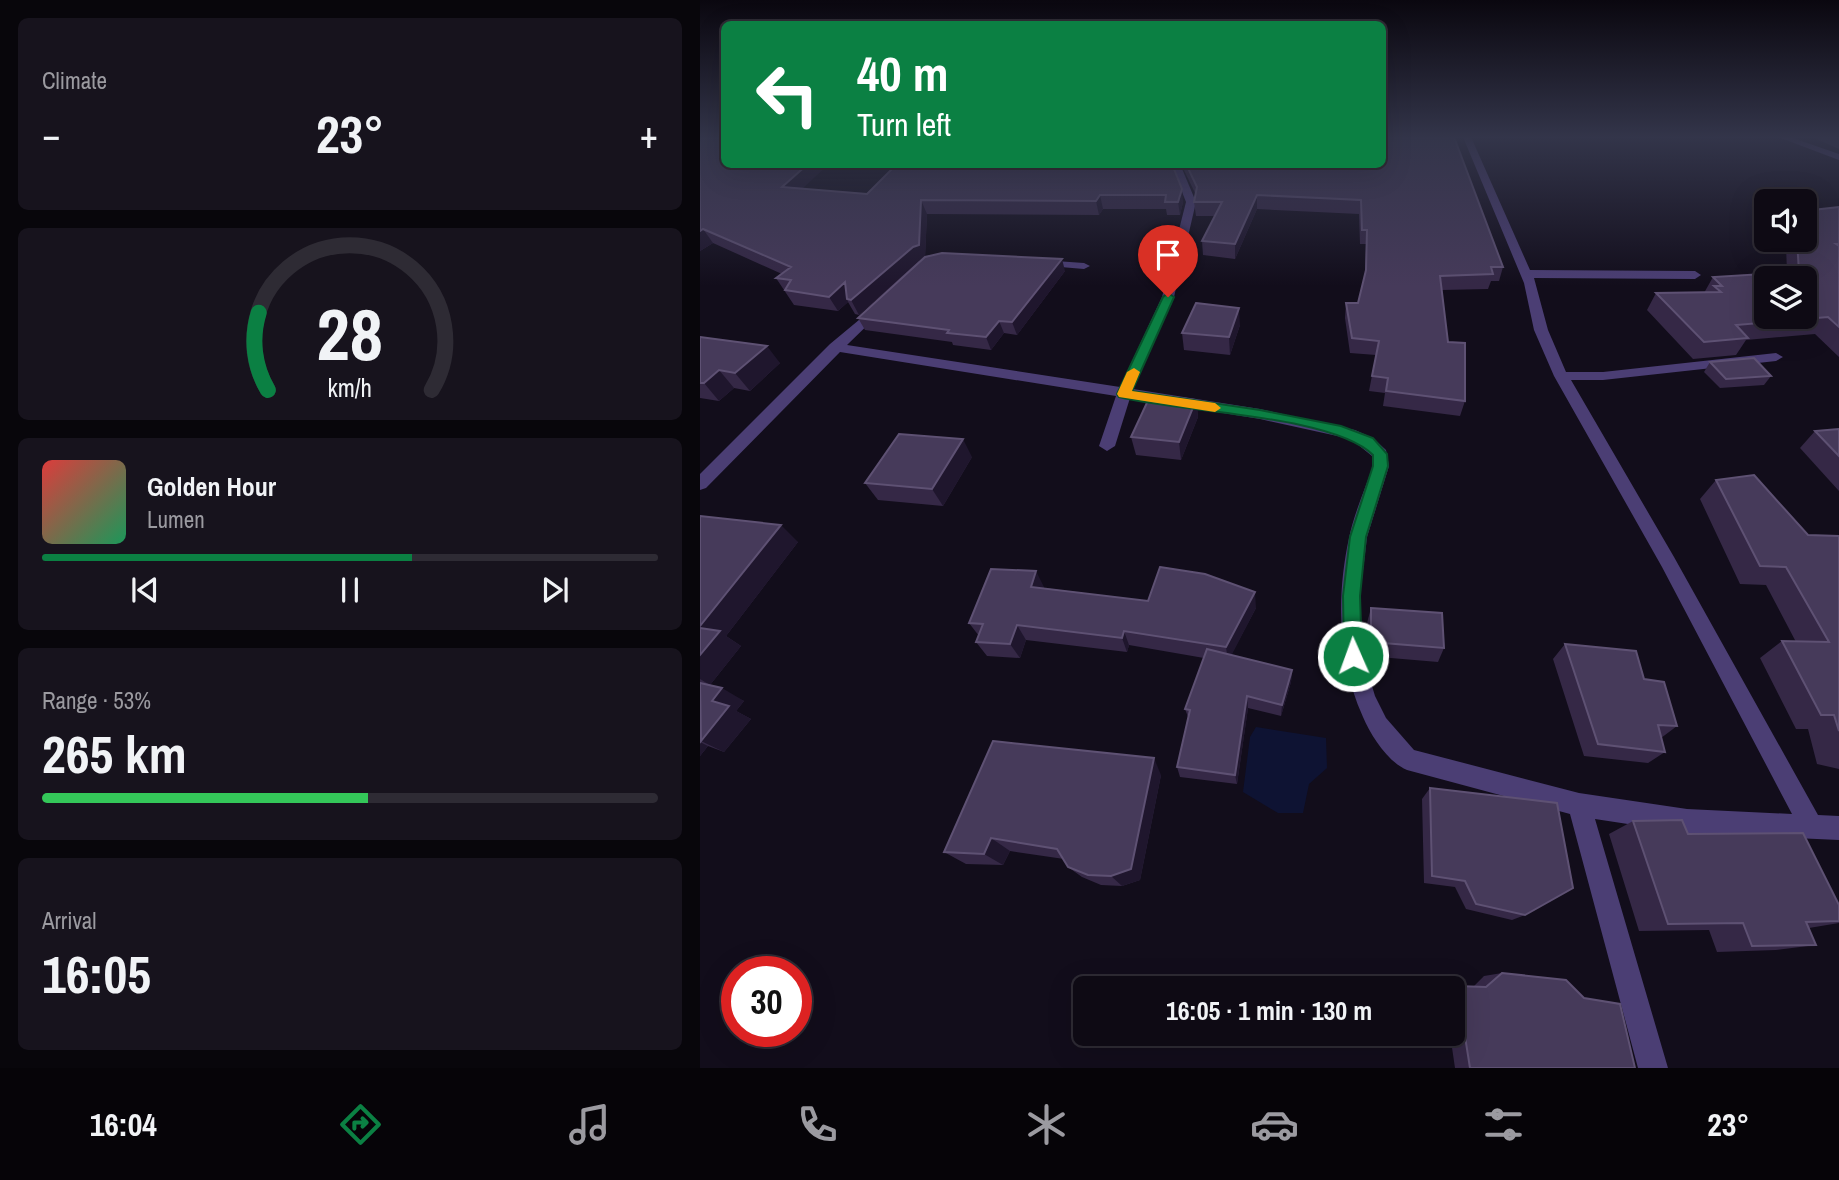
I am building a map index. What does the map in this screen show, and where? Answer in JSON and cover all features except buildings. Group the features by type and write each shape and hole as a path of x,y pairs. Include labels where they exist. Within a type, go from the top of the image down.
{"street":[{"path":"1107,446 1124,394 1168,297 1191,202 1186,187"},
{"path":"1488,187 1526,274 1541,330 1561,376 1661,550 1811,826"},
{"path":"1032,263 1084,266"},
{"path":"1526,274 1695,275"},
{"path":"700,484 835,347 885,302"},
{"path":"835,347 1273,417 1346,432 1368,442 1380,454 1381,466 1358,537 1351,596 1353,656 1365,698 1378,726 1407,759 1579,805 1686,821 1839,828"},
{"path":"1561,376 1603,376 1776,357"},
{"path":"1579,805 1653,1068"}],"water":[{"path":"1256,727 1326,738 1327,768 1309,784 1303,813 1278,813 1243,792 1250,737"}],"slow traffic":[{"path":"1134,372 1124,394 1215,408"}],"route":[{"path":"1168,297 1124,394 1260,414 1336,429 1368,442 1380,454 1381,466 1358,537 1351,596 1353,656"}]}
